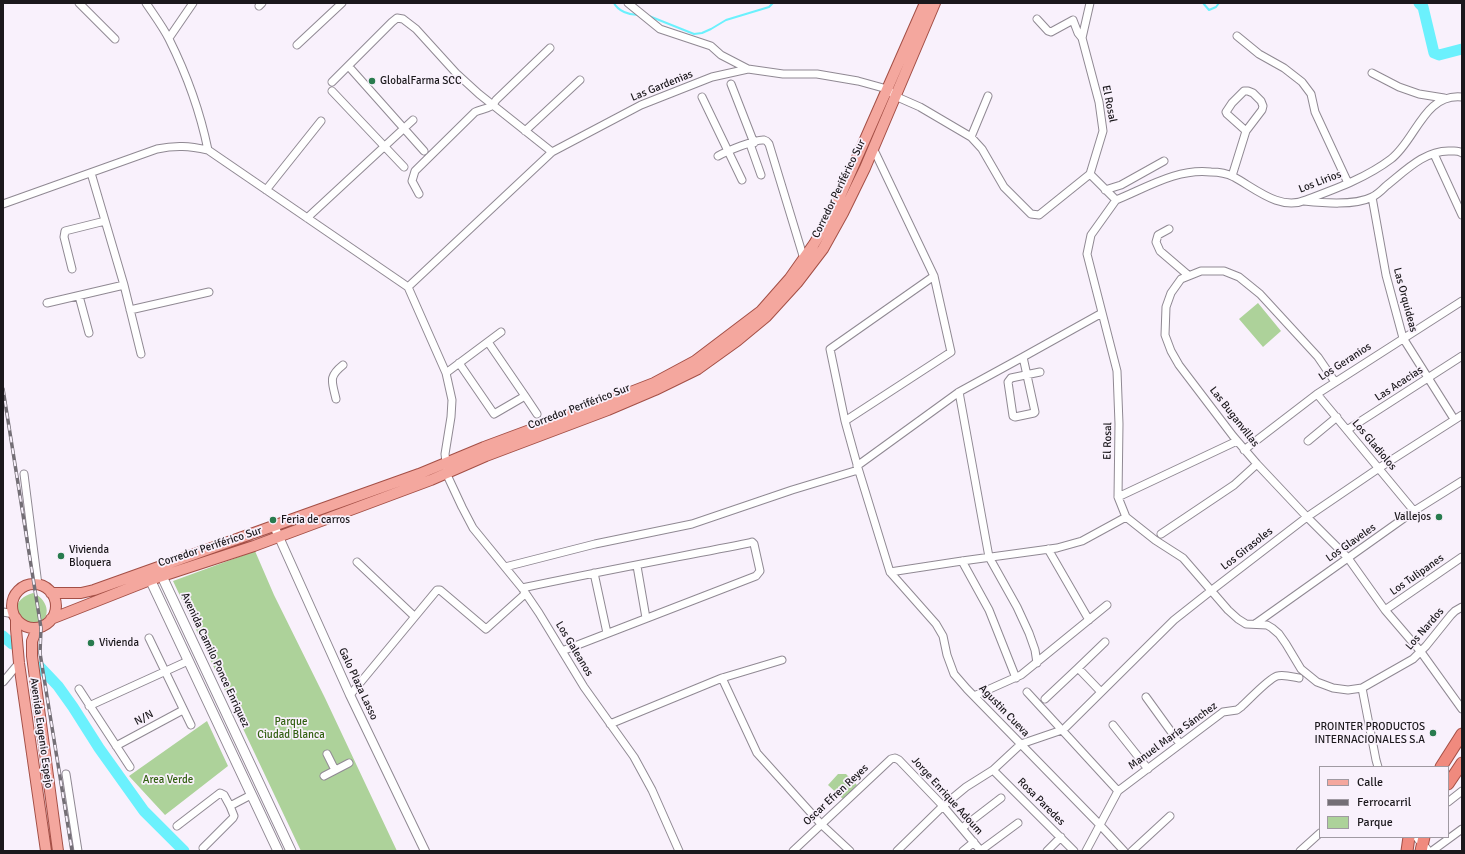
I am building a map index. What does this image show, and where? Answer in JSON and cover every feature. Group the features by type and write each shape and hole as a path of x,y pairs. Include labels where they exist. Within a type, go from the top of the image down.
{"highway":[{"path":"1442,766 1462,734"},
{"path":"1449,782 1462,763"},
{"path":"1407,851 1409,838"}],"main road":[{"name":"Corredor Periférico Sur","path":"51,619 148,576 274,526 419,474 447,468 486,456 608,410 655,390 698,369 737,341 766,317 797,283 823,249 843,213 873,148 891,93 925,3"},
{"name":"Corredor Periférico Sur","path":"160,571 254,546 654,383 694,362 762,311 790,278 804,258 834,210 935,3"},
{"name":"Avenida Camilo Ponce Enriquez","path":"160,571 291,851"},
{"name":"Corredor Periférico Sur","path":"51,593 82,593 148,576"},
{"path":"148,576 278,851"},
{"path":"34,584 44,587 51,593 55,601 55,606 54,615 48,624 37,629 24,625 15,616 12,604 19,591 34,584"},
{"name":"Avenida Eugenio Espejo","path":"15,616 19,662 46,851"},
{"path":"175,633 186,628"},
{"name":"Avenida Eugenio Espejo","path":"37,629 32,641 32,656 58,851"}],"street":[{"path":"79,3 115,39"},
{"path":"146,3 169,38 193,93 208,150"},
{"path":"169,38 193,3"},
{"path":"297,45 342,3"},
{"path":"628,3 660,29 711,46 721,55 748,69"},
{"name":"El Rosal","path":"1090,3 1082,38 1099,102 1103,131 1090,174"},
{"path":"332,82 392,22 397,18 403,19 416,29 456,73 494,106 552,152"},
{"path":"1037,19 1048,31 1051,32 1073,20 1078,33 1082,38"},
{"path":"1237,36 1260,54 1284,68 1302,82 1311,94 1315,112 1348,183"},
{"path":"494,106 496,100 550,48"},
{"path":"351,69 424,152"},
{"name":"Las Gardenias","path":"408,287 552,152 641,105 712,77 748,69 783,74 817,74 858,81 891,93 920,107 971,137 982,149 1004,187 1031,214 1036,216 1090,174"},
{"path":"1372,73 1399,87 1419,94 1444,98 1453,96 1462,97"},
{"path":"525,131 580,80"},
{"path":"731,84 752,143 761,175"},
{"path":"332,91 404,167"},
{"path":"1232,176 1246,130 1262,110 1263,106 1258,96 1248,91 1244,91 1232,103 1226,112 1246,130"},
{"path":"971,137 988,96"},
{"path":"702,98 742,180"},
{"name":"Los Lirios","path":"1116,200 1175,175 1196,171 1232,176 1273,199 1286,203 1304,201 1362,177 1391,159 1406,143 1420,121 1436,103 1444,98"},
{"path":"419,194 412,180 415,171 475,112 494,106"},
{"path":"307,218 413,120"},
{"path":"266,190 321,121"},
{"path":"718,156 752,143 763,140 767,141 804,258"},
{"path":"3,204 157,149 184,145 208,150 408,287 446,373 452,400 451,418 445,454 447,468"},
{"path":"845,421 951,352 934,276 873,148"},
{"path":"1304,201 1333,204 1372,197 1411,165 1443,151 1459,151 1462,153"},
{"path":"1434,154 1462,215"},
{"path":"1105,190 1121,185 1164,161"},
{"path":"91,173 124,285 141,354"},
{"path":"1090,174 1116,200"},
{"name":"Las Orquideas","path":"1372,197 1386,275 1402,338 1454,420"},
{"name":"El Rosal","path":"1116,200 1091,235 1087,254 1117,371 1119,424 1118,497 1126,517 1155,540 1183,558 1238,619 1246,624 1266,625 1279,634 1301,669 1317,682 1333,688 1348,690 1362,688"},
{"path":"72,269 64,237 65,231 105,221"},
{"path":"1169,229 1158,235 1156,242 1160,251 1188,275 1201,271 1224,271 1240,277 1260,294 1318,357 1335,382"},
{"name":"Las Buganvillas","path":"1188,275 1181,279 1171,292 1166,306 1165,335 1171,351 1179,365 1244,450 1348,558 1385,610 1421,652 1462,709"},
{"path":"934,276 830,349 845,421 890,572 1057,548 1082,540 1126,517"},
{"path":"47,304 124,285"},
{"path":"130,310 209,292"},
{"path":"79,296 89,333"},
{"name":"Los Geranios","path":"1244,450 1317,394 1402,338 1462,301"},
{"path":"505,567 595,544 692,524 858,468 959,392 1102,313"},
{"path":"446,373 501,332"},
{"path":"488,342 537,414"},
{"name":"Las Acacias","path":"1347,430 1462,356"},
{"path":"1023,357 1028,375 1036,412 1015,418 1013,416 1008,382 1011,378 1028,375 1040,372"},
{"path":"459,363 494,414 525,396"},
{"path":"336,399 332,378 335,371 343,365"},
{"path":"959,392 989,557 1017,607 1029,633 1035,650 1036,663"},
{"name":"Los Gladiolos","path":"1317,394 1414,511"},
{"name":"Los Girasoles","path":"1064,728 1174,620 1212,590 1307,517 1379,468 1462,415"},
{"path":"1308,441 1337,417"},
{"path":"1118,497 1236,440"},
{"path":"1161,534 1234,485 1257,464"},
{"name":"Los Galeanos","path":"447,468 462,507 473,528 524,591 584,687 634,757 652,790 679,851"},
{"path":"24,474 38,585"},
{"name":"Los Glaveles","path":"1255,624 1414,511 1462,483"},
{"name":"Galo Plaza Lasso","path":"274,526 350,695 425,851"},
{"path":"350,695 433,593 440,590 486,629 524,591 594,573 637,566 752,542 760,571 756,576 562,651"},
{"path":"1048,549 1089,620"},
{"name":"Los Tulipanes","path":"1385,610 1462,557"},
{"path":"962,561 989,610 1016,678"},
{"path":"357,562 414,616"},
{"path":"637,566 646,618"},
{"name":"Agustin Cueva","path":"890,572 936,624 942,636 954,674 1124,851"},
{"path":"594,573 607,633"},
{"path":"974,696 1016,678 1107,605"},
{"name":"Los Nardos","path":"1362,688 1413,660 1451,615 1462,607"},
{"path":"3,612 15,616"},
{"path":"148,638 191,725"},
{"path":"1045,699 1105,642"},
{"path":"89,706 188,660"},
{"path":"610,724 722,678 782,660"},
{"path":"3,682 19,662"},
{"path":"1078,668 1101,692"},
{"name":"Manuel María Sánchez","path":"1086,851 1118,791 1223,712 1237,710 1277,676 1286,675 1299,678"},
{"path":"722,678 757,753 821,824 850,851"},
{"path":"1362,688 1378,766"},
{"path":"79,689 130,768"},
{"path":"1027,692 1064,728 1118,791"},
{"path":"1146,697 1180,744"},
{"name":"N/N","path":"116,746 183,710"},
{"path":"1114,725 1148,769"},
{"path":"897,851 943,806 966,787 993,770 1021,744 1064,728"},
{"path":"327,754 335,770"},
{"name":"Oscar Efren Reyes","path":"793,851 891,759 895,758"},
{"name":"Jorge Enrique Adoum","path":"895,758 899,760 943,806 980,851"},
{"path":"324,776 349,763"},
{"name":"Rosa Paredes","path":"993,770 1074,851"},
{"path":"66,774 78,851"},
{"path":"1449,801 1462,791"},
{"path":"177,826 220,793 224,795 234,816 202,848"},
{"path":"230,806 251,795"},
{"path":"962,828 1001,798"},
{"path":"1132,851 1170,816"},
{"path":"980,851 1018,823"},
{"path":"1432,851 1462,829"},
{"path":"1300,851 1319,834"},
{"path":"1046,851 1061,838"},
{"path":"963,851 974,842"}],"green space":[{"path":"1258,303 1281,331 1263,347 1239,319"},
{"name":"Parque Ciudad Blanca","path":"255,551 274,595 325,698 397,851 301,851 173,581"},
{"path":"33,593 39,596 46,605 47,610 43,620 32,625 25,622 20,617 17,608 21,599"},
{"name":"Area Verde","path":"207,721 228,766 165,815 129,776"},
{"path":"838,774 846,774 857,785 843,799 828,785"}],"waterway":[{"path":"614,3 624,12 638,15"},
{"path":"649,16 694,34 702,33 726,20 769,7 773,3"},
{"path":"1203,3 1209,10 1216,7 1219,3"},
{"path":"1419,3 1423,7 1434,53 1439,55 1462,49"},
{"path":"3,636 12,644"},
{"path":"40,667 58,686 99,748 144,811 184,851"}],"railway":[{"path":"3,389 41,628 40,653 72,851"}],"place":[{"name":"GlobalFarma SCC","path":"372,81"},
{"name":"Vallejos","path":"1439,517"},
{"name":"Feria de carros","path":"273,520"},
{"name":"Vivienda Bloquera","path":"61,556"},
{"name":"Vivienda","path":"91,643"},
{"name":"PROINTER PRODUCTOS INTERNACIONALES S.A","path":"1433,733"}]}
